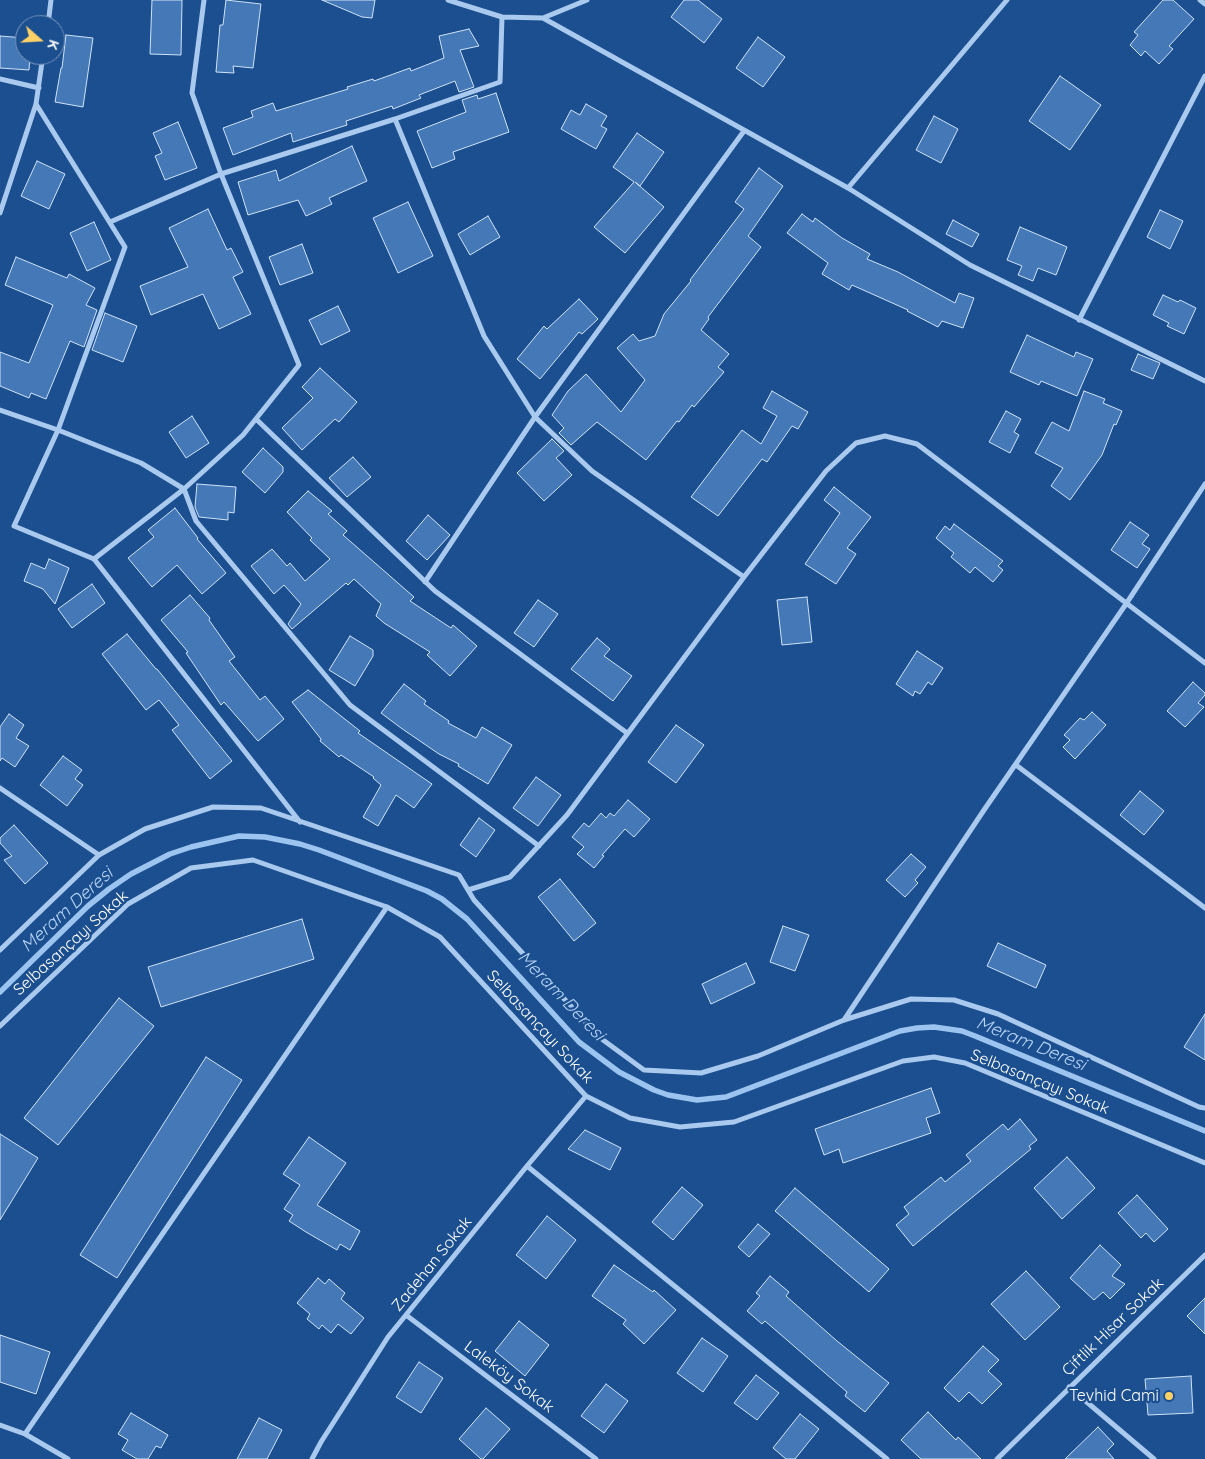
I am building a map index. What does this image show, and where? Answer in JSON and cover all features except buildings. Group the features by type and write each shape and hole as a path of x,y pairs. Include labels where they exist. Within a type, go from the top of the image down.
{"street":[{"path":"49,15 51,0"},
{"path":"94,559 184,489 243,436 299,365 221,174 192,93 204,0"},
{"path":"448,0 502,17 543,18 586,0"},
{"path":"1200,0 1205,4"},
{"path":"848,188 1005,1"},
{"path":"110,222 221,174 395,119 500,82 502,17"},
{"path":"543,18 848,188 970,265 1205,380"},
{"path":"0,213 36,104 42,65"},
{"path":"1079,320 1205,76"},
{"path":"0,79 39,88"},
{"path":"36,104 125,247 58,430 14,526 94,559 300,822"},
{"path":"395,119 484,336 535,417 592,471 744,577"},
{"path":"425,582 535,417 744,131"},
{"path":"0,410 58,430 141,463 184,489 196,521 350,705 539,846"},
{"path":"256,419 425,582 628,734"},
{"path":"468,890 510,877 567,814 744,577 826,471 856,443 885,436 917,444 1205,663"},
{"path":"844,1020 984,810 1126,604 1205,484"},
{"path":"1016,765 1205,908"},
{"path":"0,788 99,856"},
{"path":"0,950 99,856 145,829 213,808 261,808 459,875 474,900 599,1037 644,1070 700,1073 758,1056 844,1020 911,999 954,1000 998,1014 1199,1107 1205,1108"},
{"name":"Selbasançayı Sokak","path":"0,1026 128,904 191,868 252,860 387,907 440,937 586,1096 630,1118 680,1127 734,1122 904,1061 934,1057 964,1063 1205,1164"},
{"path":"24,1434 387,907"},
{"name":"Zadehan Sokak","path":"312,1459 388,1337 586,1096"},
{"path":"527,1166 887,1459"},
{"name":"Çiftlik Hisar Sokak","path":"997,1459 1205,1255"},
{"name":"Laleköy Sokak","path":"406,1315 596,1459"},
{"path":"1069,1387 1154,1459"},
{"path":"0,1425 24,1434 68,1459"}],"waterway":[{"name":"Meram Deresi","path":"0,992 88,906 131,874 170,854 191,847 239,836 265,837 319,850 427,891 442,899 467,919 579,1042 619,1072 668,1095 697,1100 726,1097 900,1031 934,1027 962,1031 1205,1131"}],"place":[{"name":"Tevhid Cami","path":"1169,1396"}]}
